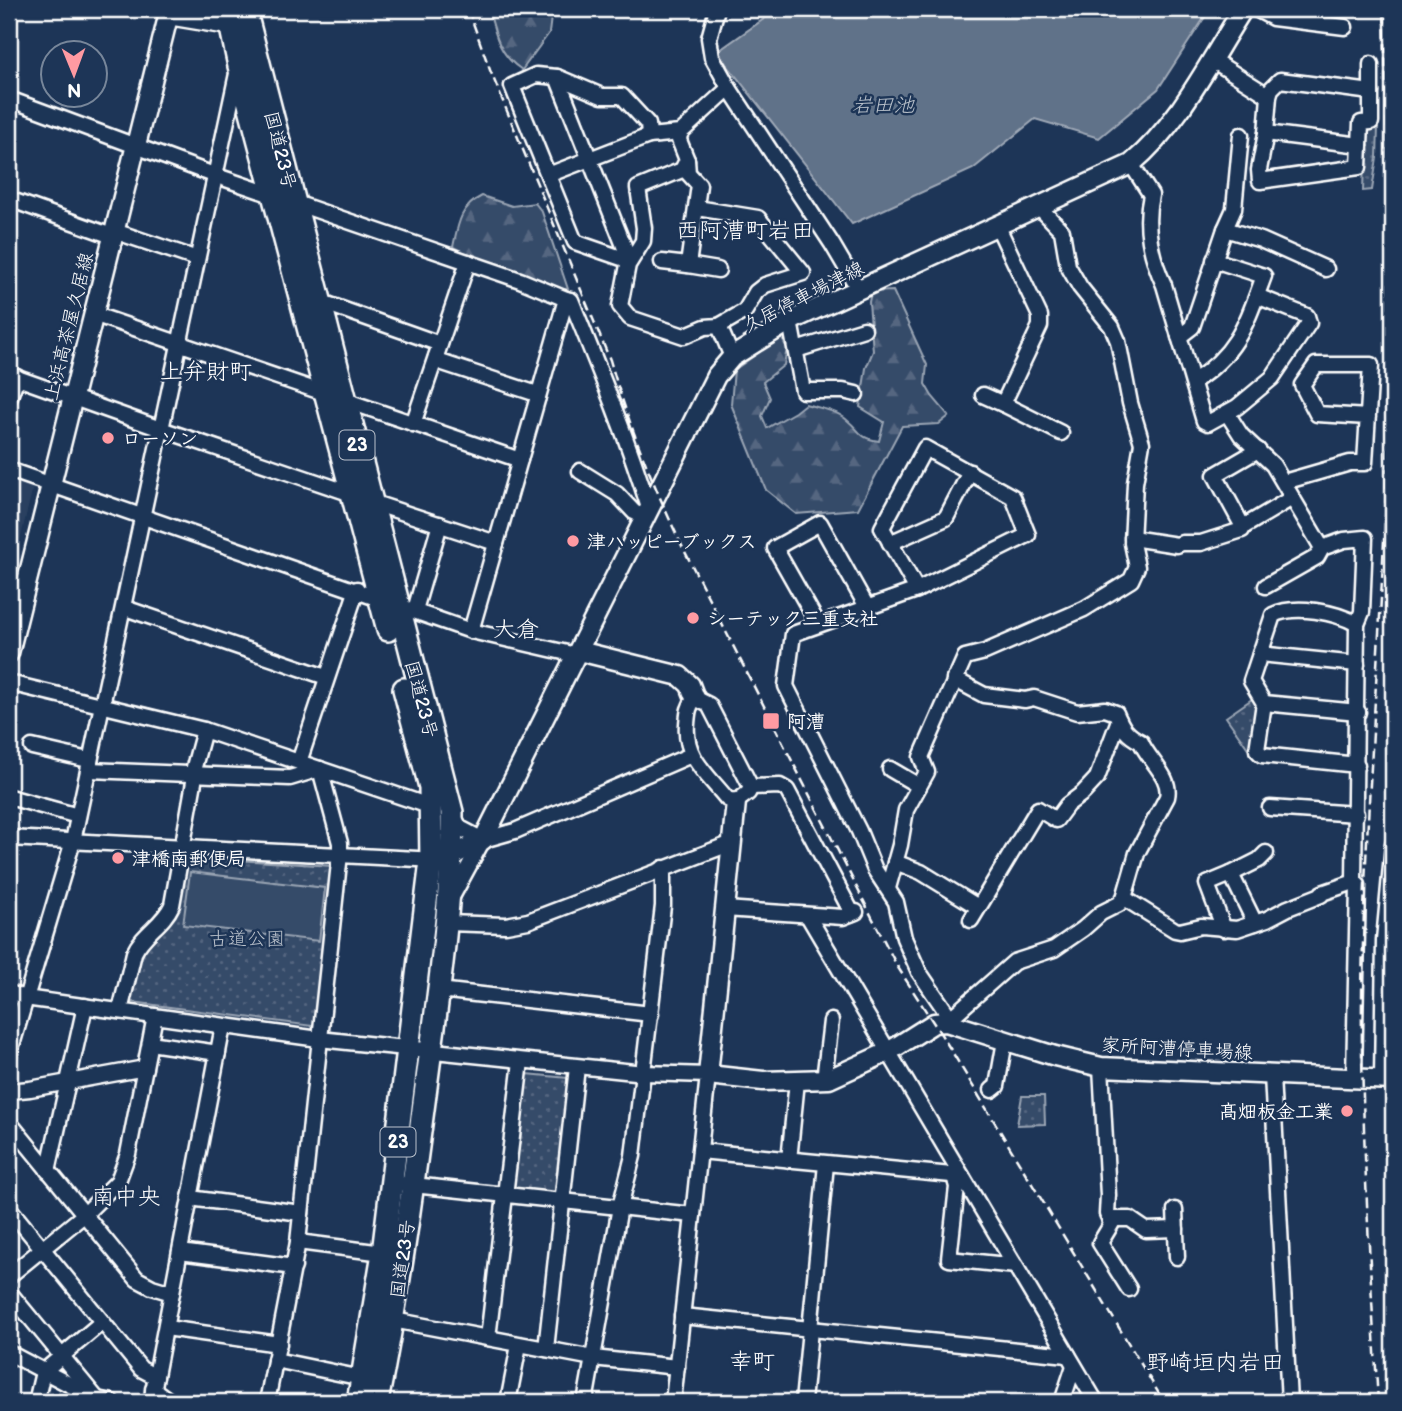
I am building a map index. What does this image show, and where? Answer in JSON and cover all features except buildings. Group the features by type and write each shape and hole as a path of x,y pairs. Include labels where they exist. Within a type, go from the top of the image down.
{"highway":[{"name":"国道23号","path":"235,14 239,66 319,301 336,397"},
{"name":"国道23号","path":"235,14 362,498 397,604 430,787 442,809 442,859 448,913 439,990 420,1050"},
{"name":"国道23号","path":"377,1402 393,1320 403,1183 442,859"},
{"name":"国道23号","path":"358,1402 383,1253 403,1183"}],"main road":[{"name":"久居停車場津線","path":"483,840 716,376 732,357 790,321 1131,164 1156,141 1242,9"},
{"name":"上浜高茶屋久居線","path":"9,653 169,13"},
{"path":"578,653 680,676 690,685 695,698"},
{"path":"736,802 708,1075 763,1081 824,1080 840,1076 888,1052 934,1023 946,1022"},
{"path":"442,859 483,840"},
{"name":"家所阿漕停車場線","path":"946,1022 1101,1067 1387,1079"}],"street":[{"path":"717,9 709,38 712,58 859,290"},
{"path":"1256,9 1273,18 1345,27"},
{"path":"169,13 222,26 235,14"},
{"path":"1211,59 1269,96"},
{"path":"1371,64 1371,92 1371,122 1361,123 1359,167 1261,181 1259,170 1269,96 1271,89 1280,80 1371,92"},
{"path":"9,1055 73,841 239,66"},
{"path":"630,261 575,242 512,86 536,75 557,77 602,96 622,96 648,124 649,136"},
{"path":"557,77 630,261"},
{"path":"688,265 699,185 688,173 687,160 679,140 681,133 729,88"},
{"path":"9,99 214,175 571,300 630,450 647,512 634,512 617,494 580,471"},
{"path":"548,175 649,136 681,133"},
{"path":"1266,133 1360,145"},
{"path":"1179,337 1192,327 1234,209 1241,135"},
{"path":"687,160 682,170 638,188 644,234 639,250 630,261 620,306 630,318 684,336 705,327 719,326 745,311 756,292 765,285 803,273 758,218 697,208"},
{"path":"1131,164 1151,195 1147,212 1155,266 1164,285 1204,421 1208,423 1227,413 1272,378 1309,323 1307,316 1257,296"},
{"path":"9,199 197,260"},
{"path":"888,888 906,810 927,772 921,757 965,657 985,652 1084,609 1131,580 1137,567 1132,538 1135,482 1142,443 1130,403 1118,341 1112,327 1080,287 1068,266 1065,236 1039,208"},
{"path":"998,227 1040,316 1040,326 1003,404"},
{"path":"1225,229 1261,240 1326,269"},
{"path":"1193,382 1214,368 1235,346 1264,276 1214,260"},
{"path":"413,424 468,262"},
{"path":"662,262 719,270"},
{"path":"471,631 566,299"},
{"path":"319,301 438,351"},
{"path":"93,314 520,460"},
{"path":"790,321 803,391 843,391 856,394"},
{"path":"719,326 732,357"},
{"path":"796,350 864,329"},
{"path":"438,351 440,362 534,393 538,397"},
{"path":"1284,482 1350,463 1366,463 1371,365 1316,365 1302,385 1317,414 1368,417"},
{"path":"9,400 13,376 496,543"},
{"path":"983,395 1061,433"},
{"path":"1227,413 1241,435 1273,465 1322,548"},
{"path":"917,590 882,528 925,448 1013,496 1028,535 917,590 793,634 786,686 876,870 896,902 904,939 919,972 947,1013 946,1022"},
{"path":"1243,527 1215,475 1258,450"},
{"path":"9,470 357,589 471,631 578,653"},
{"path":"890,543 946,518 970,472"},
{"path":"1132,538 1177,545 1201,543 1242,530 1292,498"},
{"path":"818,624 775,548 820,523 867,607"},
{"path":"397,604 440,524"},
{"path":"1266,586 1317,556 1322,548 1345,540 1365,538 1362,612 1357,624 1354,882 1358,886 1354,1077"},
{"path":"299,762 357,589"},
{"path":"125,608 326,677"},
{"path":"1357,624 1313,610 1278,612 1273,615 1251,681 1264,703 1257,750 1262,755 1357,765"},
{"path":"1260,654 1357,664"},
{"path":"946,1022 1014,962 1054,949 1083,929 1101,912 1115,906 1124,898 1137,853 1167,797 1168,786 1141,742 1128,735 1116,713 1105,709 1077,712 1034,698 1026,700 984,695 954,679"},
{"path":"9,683 103,708 204,730 442,809 460,828 483,840 515,831 691,755"},
{"path":"695,698 709,705 751,787 748,793 736,802 727,799 691,755 686,739 688,706 695,698"},
{"path":"1264,703 1358,712"},
{"path":"895,862 921,872 975,913 1038,809 1056,820 1067,805 1097,778 1119,720"},
{"path":"120,1012 138,944 166,917 172,905 204,730"},
{"path":"32,747 84,758 90,766 194,774 290,778 320,769"},
{"path":"267,1402 298,1242 340,854 340,843 320,769"},
{"path":"890,769 919,786"},
{"path":"725,909 808,916 843,917 854,913 787,790 780,786 751,787"},
{"path":"9,797 78,816"},
{"path":"1270,808 1356,814"},
{"path":"9,838 442,859"},
{"path":"483,840 448,913 506,925 528,920 732,843"},
{"path":"1387,1079 1384,940 1393,844"},
{"path":"1224,929 1207,884 1259,860 1266,853"},
{"path":"585,1402 620,1207 633,1156 663,906 663,868"},
{"path":"1231,874 1255,923"},
{"path":"1124,898 1175,930 1202,926 1237,929 1354,882"},
{"path":"808,916 958,1176 1016,1266 1096,1402"},
{"path":"439,990 651,1014"},
{"path":"9,993 25,998 319,1039 577,1067 708,1075 677,1367 677,1402"},
{"path":"48,1171 85,1006"},
{"path":"9,1276 85,1214 112,1189 123,1172 155,1016"},
{"path":"824,1080 831,1021"},
{"path":"153,1389 223,1026"},
{"path":"992,1090 997,1086 1005,1041"},
{"path":"150,1042 218,1053"},
{"path":"488,1338 521,1061"},
{"path":"546,1349 577,1067"},
{"path":"1101,1067 1107,1214 1112,1223 1097,1240 1129,1289"},
{"path":"9,1091 145,1068"},
{"path":"1272,1075 1289,1402"},
{"path":"789,1160 797,1081"},
{"path":"9,1122 137,1279 172,1293"},
{"path":"700,1151 958,1176"},
{"path":"803,1402 826,1164"},
{"path":"958,1176 949,1259 1016,1266"},
{"path":"403,1183 693,1215"},
{"path":"190,1198 301,1213"},
{"path":"9,1208 141,1369 153,1389 171,1402"},
{"path":"1175,1209 1177,1257"},
{"path":"1110,1219 1130,1219 1146,1230 1176,1229"},
{"path":"298,1242 383,1253"},
{"path":"180,1252 294,1267"},
{"path":"9,1292 97,1399"},
{"path":"682,1316 1071,1360"},
{"path":"393,1320 593,1358 677,1367"},
{"path":"36,1402 43,1372 102,1322"},
{"path":"166,1328 279,1344"},
{"path":"508,1402 519,1345"},
{"path":"9,1353 97,1399 112,1402"},
{"path":"275,1360 362,1378"},
{"path":"1062,1402 1071,1360"}],"shaded area":[{"path":"9,475 32,483 33,487 9,585"}],"green space":[{"path":"489,9 552,9 549,33 522,70 503,51"},
{"path":"1378,127 1372,190 1363,191 1365,132 1368,128"},
{"path":"482,196 512,206 535,203 542,212 568,289 554,290 453,247 464,211"},
{"path":"893,291 927,365 925,384 949,416 939,424 902,426 858,509 796,514 766,490 731,404 734,370 781,337 787,348 784,365 763,382 770,398 762,416 767,428 805,404 838,414 864,436 879,441 884,422 860,407 866,368 873,351 869,302 871,292"},
{"path":"1255,697 1258,703 1252,754 1226,717"},
{"name":"古道公園","path":"188,857 333,866 316,1024 312,1026 132,1002 129,998 139,954 147,942 172,918"},
{"path":"190,872 325,888 319,941 183,925"},
{"path":"527,1074 568,1078 570,1081 557,1193 513,1191 511,1188"},
{"path":"1022,1096 1044,1096 1045,1124 1017,1125"}],"water":[{"name":"岩田池","path":"778,9 1210,9 1158,89 1099,138 1035,119 973,169 852,224 717,52"}],"railway":[{"path":"468,9 490,70 610,360 641,452 680,542 897,966 951,1050 1164,1402"},
{"path":"1378,1402 1364,1140 1362,978 1388,407 1389,236 1384,9"}],"place":[{"name":"ローソン","path":"108,438"},
{"name":"津ハッピーブックス","path":"573,541"},
{"name":"シーテック三重支社","path":"693,618"},
{"name":"阿漕","path":"771,721"},
{"name":"津橋南郵便局","path":"118,858"},
{"name":"髙畑板金工業","path":"1347,1111"}],"district":[{"name":"西阿漕町岩田","path":"745,230"},
{"name":"上弁財町","path":"206,371"},
{"name":"大倉","path":"516,629"},
{"name":"南中央","path":"126,1196"},
{"name":"幸町","path":"752,1361"},
{"name":"野崎垣内岩田","path":"1215,1362"}]}
